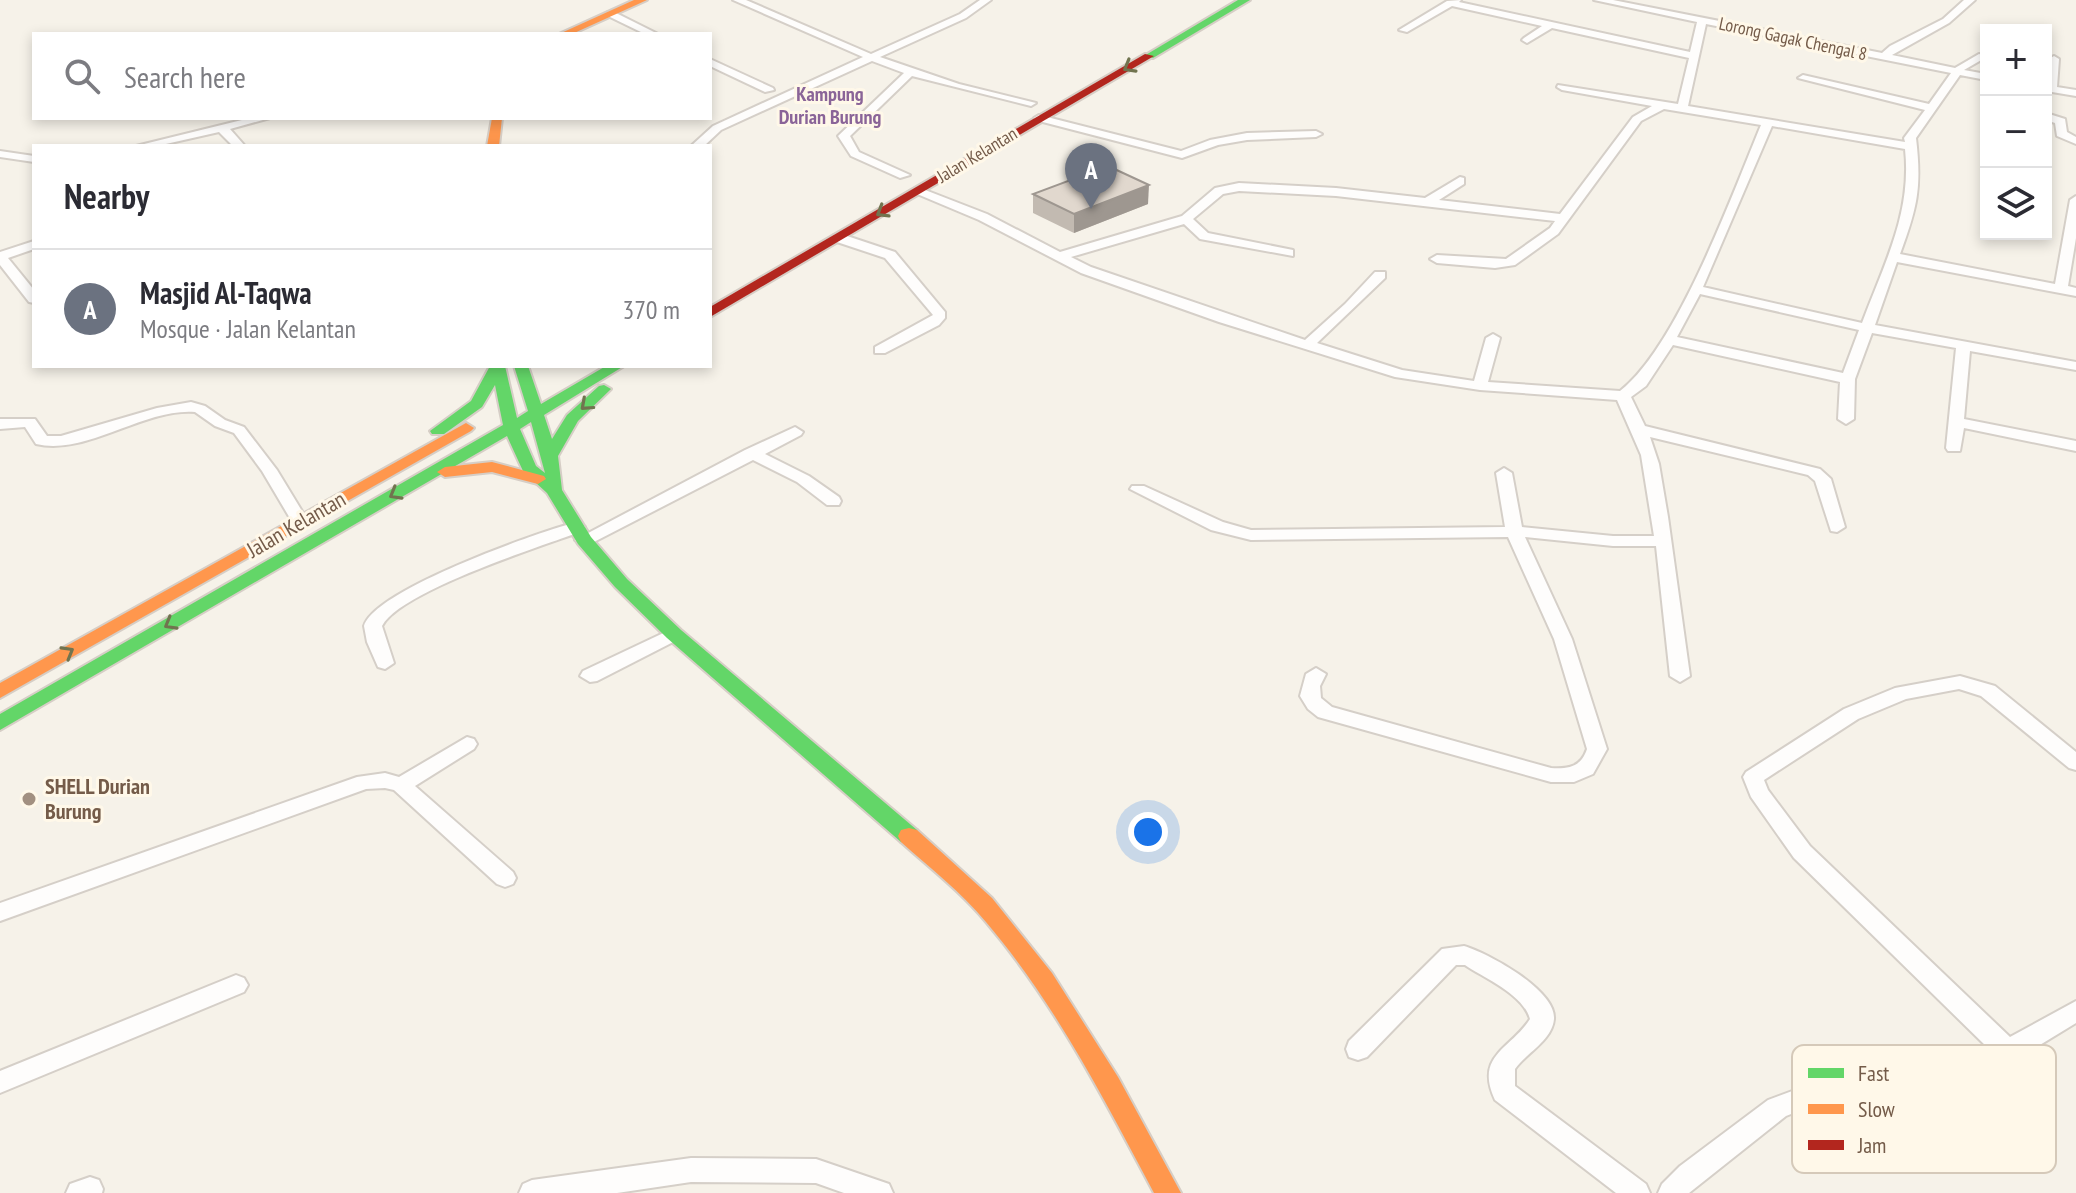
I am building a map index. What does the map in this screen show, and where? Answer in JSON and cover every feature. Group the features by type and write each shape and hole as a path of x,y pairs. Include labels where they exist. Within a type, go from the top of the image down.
{"main road":[{"name":"Jalan Kelantan","path":"712,312 972,157 1035,111 1217,0"},
{"name":"Jalan Kelantan","path":"1006,117 1035,111 1245,0"},
{"path":"568,32 628,4"},
{"path":"493,144 497,120"},
{"name":"Jalan Kelantan","path":"877,190 911,171 961,155 972,157"},
{"path":"353,491 477,404 497,368"},
{"path":"498,368 511,427 529,468 538,479"},
{"path":"522,368 536,388 537,412 550,456 554,490"},
{"name":"Jalan Kelantan","path":"0,723 614,368"},
{"path":"550,456 562,432 586,403 633,368"},
{"name":"Jalan Kelantan","path":"0,691 536,388"},
{"path":"421,479 467,465 503,466 538,479 554,490 581,533 621,583 674,634 874,803 993,914 1042,979 1104,1076 1168,1193"}],"street":[{"path":"738,0 868,59 1182,155 1208,142 1245,135 1316,134"},
{"path":"699,144 717,128 963,16 986,0"},
{"name":"Lorong Gagak Chengal 8","path":"1599,0 1980,76"},
{"path":"1647,10 1661,0"},
{"path":"1884,57 1894,48 1946,21 1970,0"},
{"path":"1404,30 1453,2 1694,56"},
{"path":"628,4 651,32"},
{"path":"1683,106 1702,20"},
{"path":"1527,40 1550,25"},
{"path":"1846,419 1848,379 1911,207 1914,174 1910,146 1913,130 1963,65 1979,57"},
{"path":"2052,71 2054,59"},
{"path":"712,63 769,90"},
{"path":"910,72 844,136 855,154 911,171"},
{"path":"1803,78 1931,108"},
{"path":"1562,87 1910,146"},
{"path":"2052,89 2076,93"},
{"path":"1437,259 1495,264 1510,262 1554,231 1637,119 1662,105"},
{"path":"2052,118 2061,121 2061,134 2076,141"},
{"path":"151,144 256,120"},
{"path":"916,191 983,217 1086,270 1400,374 1480,386 1623,396 1637,389 1670,340 1768,122"},
{"path":"222,128 237,144"},
{"path":"0,154 32,159"},
{"path":"1428,202 1460,181"},
{"path":"1060,256 1186,219 1219,191 1239,187 1336,192 1564,218"},
{"path":"2061,289 2076,200"},
{"path":"1186,219 1204,236 1288,253"},
{"path":"839,238 890,255 940,315 934,322 880,350"},
{"path":"32,246 0,256 32,296"},
{"path":"1893,257 2076,292"},
{"path":"1307,345 1380,275"},
{"path":"1695,289 1867,328 2076,366"},
{"path":"1480,386 1493,338"},
{"path":"1670,340 1848,379"},
{"path":"1954,448 1963,345"},
{"path":"1623,396 1651,466 1668,557 1668,583 1680,676"},
{"path":"0,424 30,422 42,441 62,441 162,411 191,407 200,409 220,423 239,430 269,470 300,521"},
{"path":"1958,422 2076,446"},
{"path":"1637,429 1814,472 1823,479 1837,527"},
{"path":"385,663 373,629 374,621 384,611 449,575 581,533 795,432"},
{"path":"751,453 803,479 833,501"},
{"path":"1316,674 1307,689 1309,698 1325,712 1551,775 1568,776 1585,771 1594,760 1597,749 1563,639 1515,535 1504,473"},
{"path":"1138,489 1217,526 1251,535 1555,533 1613,541 1663,541"},
{"path":"590,676 674,634"},
{"path":"2002,1045 1802,852 1758,792 1753,777 1851,714 1902,693 1960,682 1988,691 2076,763"},
{"path":"401,785 467,744"},
{"path":"0,912 364,782 385,780 401,785 505,878"},
{"path":"1358,1049 1450,956 1473,958 1527,996 1538,1007 1542,1018 1539,1028 1500,1067 1498,1079 1504,1092 1637,1193"},
{"path":"0,1082 236,985"},
{"path":"2018,1045 2076,1011"},
{"path":"1671,1193 1689,1175 1777,1108 1792,1102"},
{"path":"532,1193 691,1170 816,1171 880,1193"}],"building":[{"path":"1108,166 1149,185 1074,214 1033,194"}],"traffic: fast":[{"path":"1149,56 1245,0"},
{"path":"438,431 477,404 496,368"},
{"path":"498,368 511,427 529,468 554,490 584,540 621,583 674,634 909,836"},
{"path":"522,368 552,462 554,490"},
{"path":"0,723 614,368"},
{"path":"550,456 572,418 604,389"}],"traffic: slow":[{"path":"569,32 642,0"},
{"path":"493,144 497,120"},
{"path":"0,691 466,428"},
{"path":"445,472 492,467 538,479"},
{"path":"909,836 984,904 1044,980 1088,1049 1168,1193"}],"traffic: jam":[{"path":"712,312 1149,56"}],"place":[{"name":"Masjid Al-Taqwa","path":"1091,209"},
{"name":"SHELL Durian Burung","path":"29,799"}],"district":[{"name":"Kampung Durian Burung","path":"830,106"}]}
